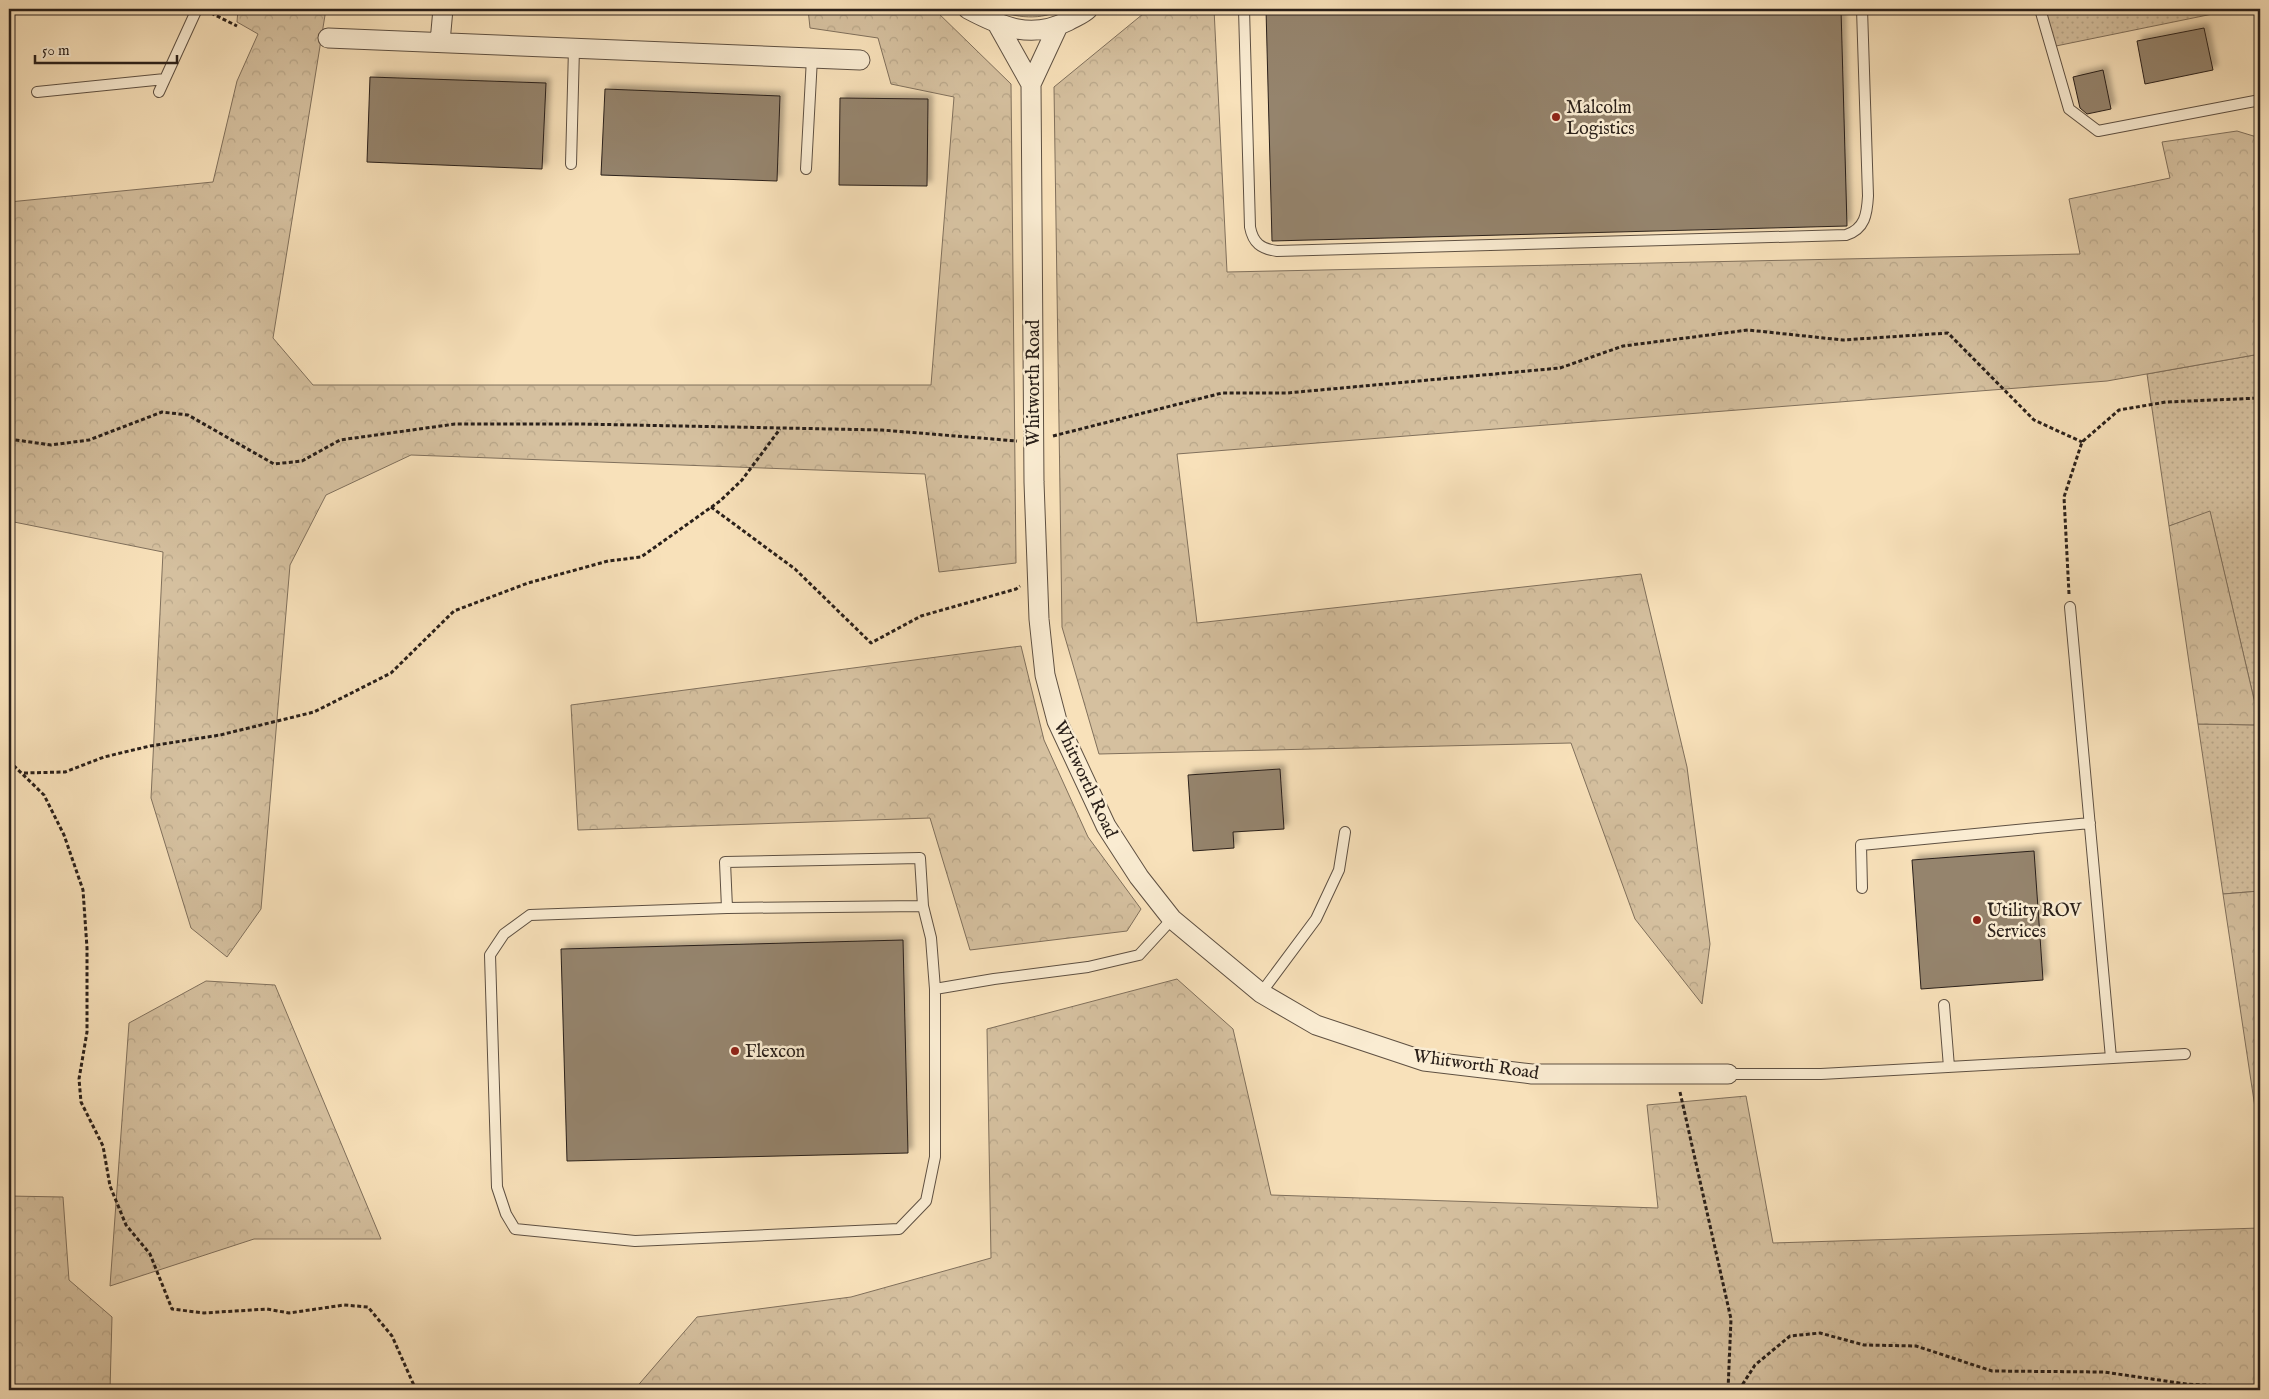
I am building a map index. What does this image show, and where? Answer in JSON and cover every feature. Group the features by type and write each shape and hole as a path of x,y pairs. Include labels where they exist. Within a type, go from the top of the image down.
{"street":[{"path":"440,42 443,9"},
{"path":"968,9 998,24 1030,32 1058,26 1088,9"},
{"name":"Whitworth Road","path":"998,24 1030,84"},
{"name":"Whitworth Road","path":"1058,26 1030,84 1033,442 1039,619 1045,675 1057,721 1106,826 1139,877 1172,919 1261,993 1316,1025 1424,1061 1532,1074 1728,1074"},
{"path":"328,38 860,60"}],"lane":[{"path":"159,92 197,9"},
{"path":"1244,9 1250,227 1252,235 1258,244 1267,249 1277,250 1846,235 1854,232 1862,226 1865,219 1868,196 1862,9"},
{"path":"2040,9 2069,109 2098,131 2260,100"},
{"path":"571,164 574,48"},
{"path":"806,169 812,58"},
{"path":"37,92 165,79"},
{"path":"2070,608 2111,1058"},
{"path":"1862,888 1861,845 2090,823"},
{"path":"1261,993 1316,919 1339,870 1345,832"},
{"path":"728,908 725,862 920,858 923,906 931,938 934,989 935,1157 926,1201 899,1229 635,1240 515,1229 506,1214 497,1187 490,955 504,934 530,915 728,908 923,906"},
{"path":"934,989 1088,967 1140,955 1172,919"},
{"path":"1944,1005 1949,1067"},
{"path":"1728,1074 1821,1074 2185,1054"}],"path":[{"path":"203,9 237,26"},
{"path":"9,439 51,445 89,440 162,412 188,415 274,464 302,461 340,440 455,424 581,424 882,430 1033,442 1222,393 1287,393 1560,368 1623,346 1748,330 1842,340 1948,333 2034,420 2082,442"},
{"path":"2070,608 2064,497 2082,442 2119,410 2166,402 2260,398"},
{"path":"23,773 65,772 123,752 220,735 314,712 391,673 454,611 528,583 608,561 641,557 711,507 742,480 780,429"},
{"path":"711,507 795,570 871,643 921,616 1016,589 1037,570"},
{"path":"9,761 44,795 64,835 83,890 87,948 87,1032 79,1079 81,1102 103,1146 110,1186 126,1225 150,1254 172,1309 204,1312 267,1309 289,1312 344,1305 368,1307 392,1336 416,1390"},
{"path":"1676,1074 1732,1319 1728,1390"},
{"path":"1739,1390 1755,1365 1790,1336 1820,1333 1864,1346 1916,1346 1992,1372 2104,1372 2186,1384 2260,1388"}],"green space":[{"path":"238,9 326,9 273,338 313,385 931,385 954,97 891,84 878,38 810,28 808,9 934,9 1011,84 1016,563 939,572 925,474 411,455 326,495 290,565 261,909 227,957 191,928 151,798 163,552 9,521 9,202 213,182 237,81 258,34 237,22"},
{"path":"494,9 531,9 530,14 500,14"},
{"path":"994,9 1062,9 1046,15 1028,17"},
{"path":"1149,9 1214,9 1227,272 2080,254 2069,199 2170,178 2162,142 2237,131 2260,138 2260,354 2107,381 1177,454 1197,623 1641,574 1687,767 1710,944 1702,1004 1635,919 1571,743 1099,754 1062,627 1054,87"},
{"path":"2040,9 2237,9 2051,47"},
{"path":"2260,354 2260,725 2210,512 2169,526 2147,374"},
{"path":"2210,511 2260,725 2198,724 2169,526"},
{"path":"1021,646 1044,740 1088,837 1141,909 1127,931 970,950 930,818 578,830 571,705"},
{"path":"2198,724 2260,725 2260,891 2223,894"},
{"path":"2260,891 2260,1141 2223,894"},
{"path":"1177,979 1233,1029 1271,1195 1658,1208 1647,1105 1746,1096 1773,1243 2260,1228 2260,1390 634,1390 697,1317 851,1297 991,1258 987,1029"},
{"path":"206,981 275,985 381,1239 254,1239 110,1286 129,1023"},
{"path":"9,1196 63,1197 69,1280 112,1317 110,1390 28,1390 9,1386"}],"building":[{"name":"Malcolm Logistics","path":"1266,9 1841,9 1847,226 1272,241"},
{"path":"2204,28 2213,70 2145,84 2137,41"},
{"path":"2103,70 2111,109 2087,114 2080,108 2073,77"},
{"path":"370,77 546,83 542,169 367,162"},
{"path":"605,89 780,96 777,181 601,175"},
{"path":"840,98 928,99 927,186 839,185"},
{"path":"1280,769 1284,829 1233,832 1234,848 1193,851 1188,775"},
{"name":"Utility ROV Services","path":"2034,851 2043,980 1921,989 1912,860"},
{"name":"Flexcon","path":"903,940 908,1153 567,1161 561,949"}],"place":[{"name":"Malcolm Logistics","path":"1556,117"},
{"name":"Utility ROV Services","path":"1977,920"},
{"name":"Flexcon","path":"735,1051"}]}
